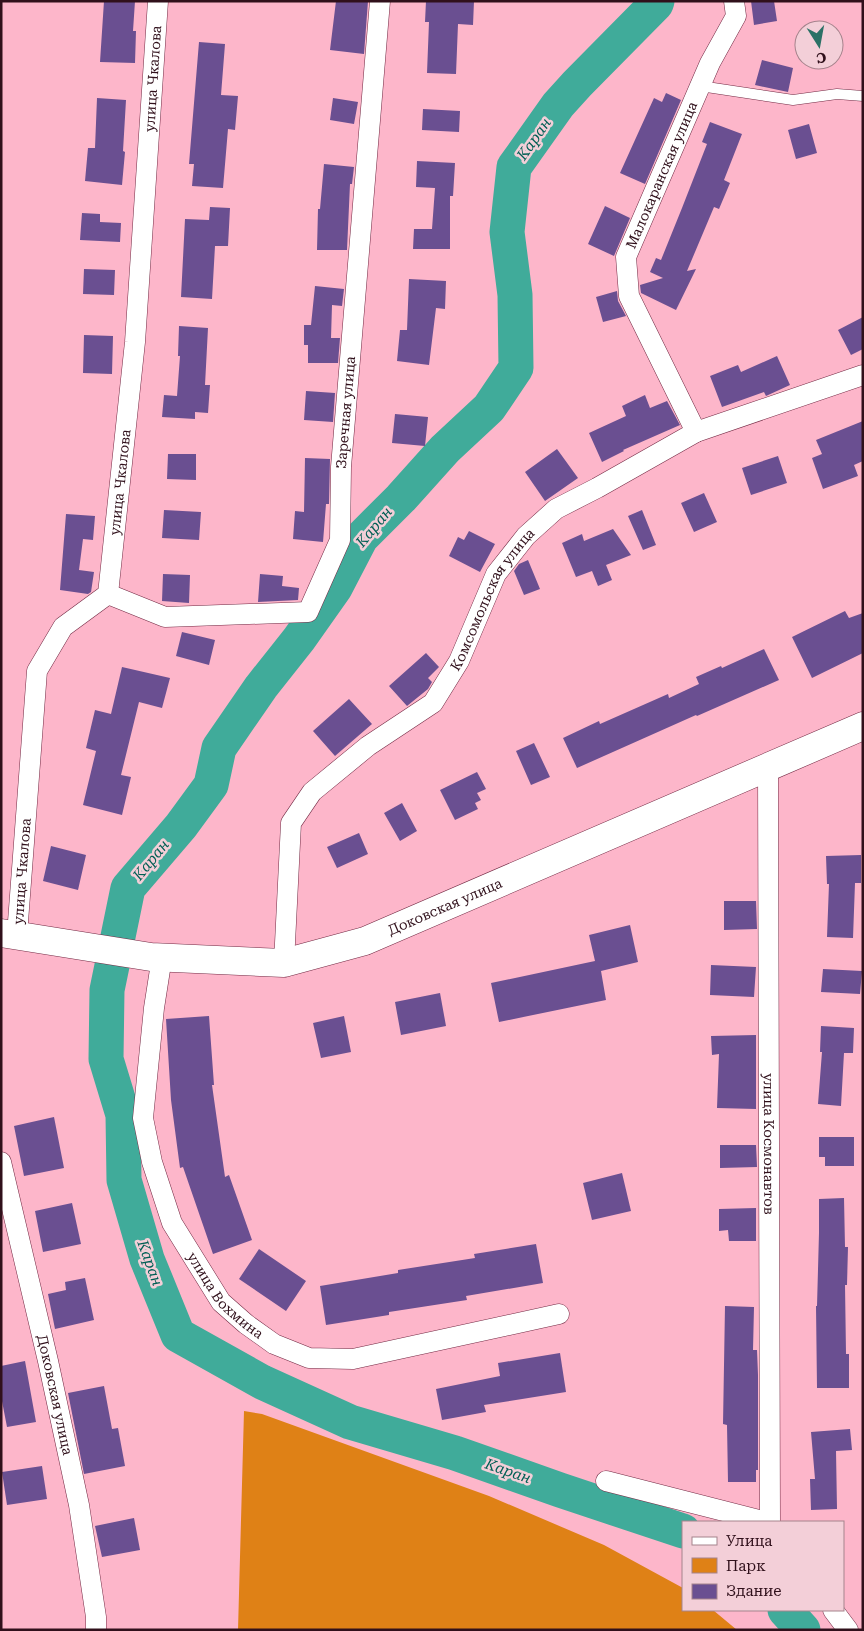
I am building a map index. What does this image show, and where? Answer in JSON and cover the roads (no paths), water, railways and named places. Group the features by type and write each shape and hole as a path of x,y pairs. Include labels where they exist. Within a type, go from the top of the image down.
{"main road":[{"name":"Доковская улица","path":"9,934 156,957 284,964 365,941 768,765 863,726"}],"street":[{"name":"улица Чкалова","path":"9,934 37,671 64,627 108,594 135,342 158,1"},
{"name":"Заречная улица","path":"108,594 166,617 308,612 340,540 341,467 380,1"},
{"name":"Малокаранская улица","path":"696,432 629,296 626,257 710,63 736,16 734,1"},
{"name":"Комсомольская улица","path":"284,964 291,823 312,792 368,746 433,703 459,661 496,574 526,536 556,510 696,432 863,376"},
{"name":"улица Космонавтов","path":"768,765 768,1521"},
{"name":"улица Вохмина","path":"156,957 154,1008 143,1118 152,1162 172,1223 198,1268 221,1302 246,1324 274,1344 309,1358 354,1359 559,1314"},
{"name":"Доковская улица","path":"1,1162 48,1361 79,1505 96,1617 96,1630"},
{"name":"улица Космонавтов","path":"606,1481 764,1521"},
{"path":"834,1611 848,1630"}],"lane":[{"path":"700,86 793,100 837,94 863,96"}],"waterway":[{"name":"Каран","path":"657,1 558,105 514,167 507,232 515,295 516,368 489,408 445,449 401,498 361,538 335,588 299,639 261,687 219,748 211,785 181,826 128,888 107,990 106,1059 123,1115 124,1180 147,1259 178,1335 262,1382 350,1422 455,1453 682,1531"},
{"name":"Каран","path":"786,1611 803,1630"}]}
